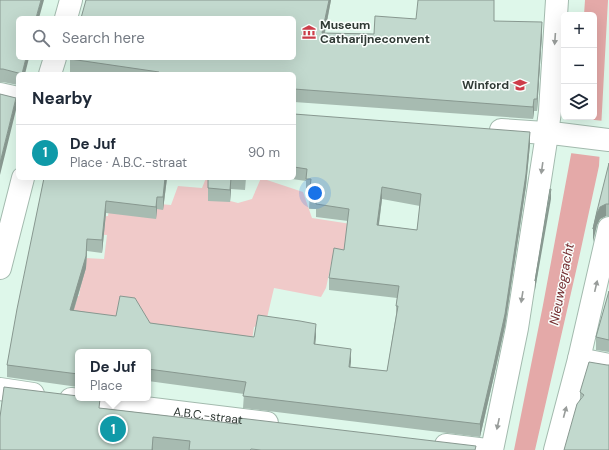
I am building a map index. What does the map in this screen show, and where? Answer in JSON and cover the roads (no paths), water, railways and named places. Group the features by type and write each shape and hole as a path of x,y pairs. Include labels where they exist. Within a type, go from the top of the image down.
{"street":[{"path":"67,16 71,0"},
{"path":"492,450 517,328 553,134 550,111 557,0"},
{"path":"51,72 54,60"},
{"path":"0,94 16,98"},
{"path":"484,129 609,140"},
{"path":"0,268 22,180"},
{"path":"555,450 579,359 609,228"},
{"path":"579,359 609,365"},
{"name":"A.B.C.-straat","path":"0,389 75,399"},
{"name":"A.B.C.-straat","path":"94,401 283,425"},
{"path":"426,442 487,450"}],"water":[{"name":"Nieuwegracht","path":"585,0 608,0 599,166 535,450 514,450 577,120 597,120 597,12 584,12"}],"place":[{"name":"Museum Catharijneconvent","path":"309,32"},
{"name":"Winford","path":"520,85"},
{"name":"De Juf","path":"113,429"}]}
